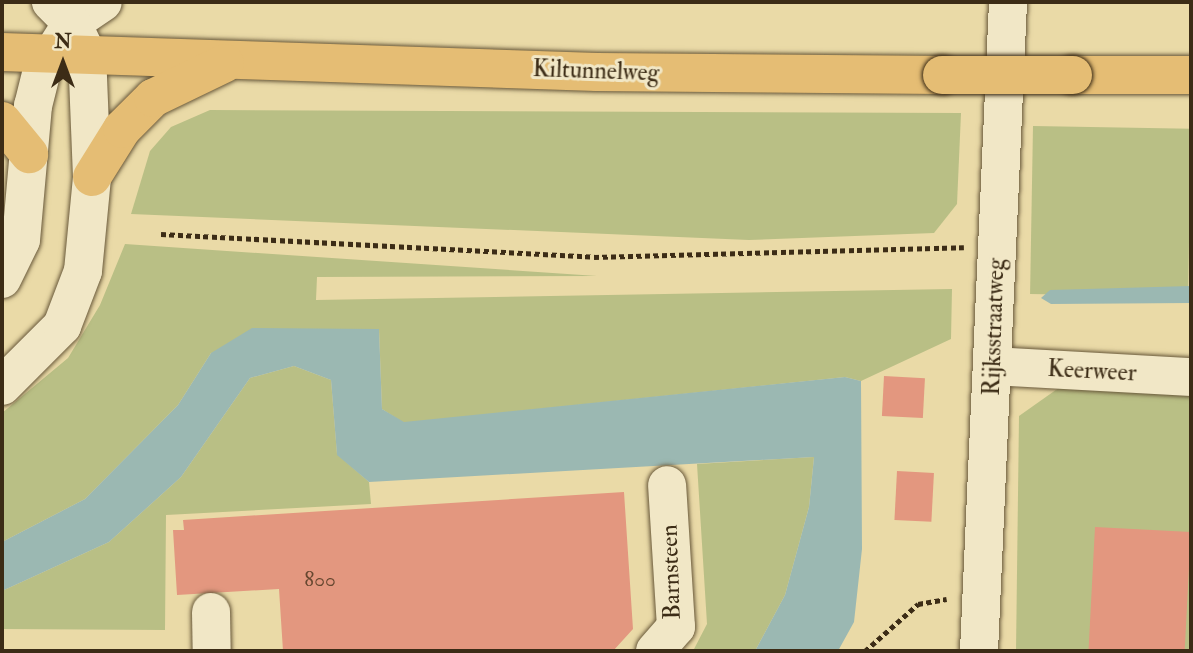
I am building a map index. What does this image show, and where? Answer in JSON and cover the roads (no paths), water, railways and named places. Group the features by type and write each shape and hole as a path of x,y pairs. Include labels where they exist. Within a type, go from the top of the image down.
{"main road":[{"name":"Kiltunnelweg","path":"2,51 65,33 237,59 942,75 1191,75"},
{"path":"92,177 116,137 153,98 237,59"},
{"path":"2,121 29,153"}],"street":[{"path":"2,279 21,240 33,106 65,33 103,2"},
{"name":"Rijksstraatweg","path":"979,651 1008,2"},
{"path":"2,386 42,351 74,304 92,177 65,33"},
{"name":"Keerweer","path":"993,366 1191,377"},
{"name":"Barnsteen","path":"655,651 676,627 667,485"},
{"path":"211,612 212,651"}],"water":[{"path":"1191,286 1191,303 1051,304 1041,298 1050,290"},
{"path":"252,328 379,329 382,409 404,422 845,377 861,381 862,549 854,622 838,651 755,651 785,595 809,507 814,457 369,482 337,455 331,380 294,366 250,378 181,477 109,542 2,591 2,542 85,499 178,405 211,353"}]}
